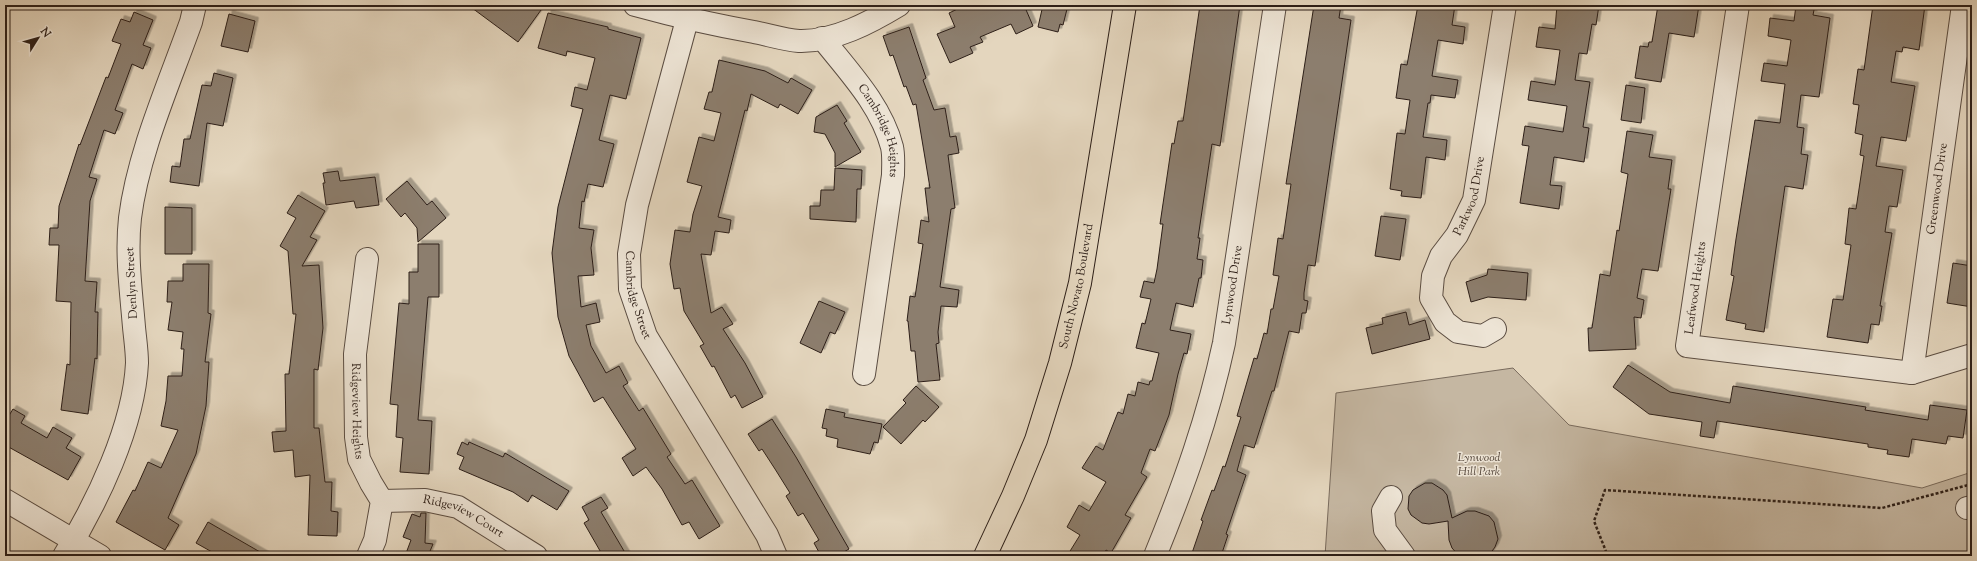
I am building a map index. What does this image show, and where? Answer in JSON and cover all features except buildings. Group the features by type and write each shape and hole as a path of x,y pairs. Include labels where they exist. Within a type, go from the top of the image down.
{"main road":[{"name":"South Novato Boulevard","path":"985,556 1013,496 1036,440 1060,363 1077,297 1125,5"}],"street":[{"name":"Denlyn Street","path":"69,548 116,455 131,403 137,362 129,260 130,218 139,169 191,22 195,5"},
{"path":"635,5 689,12 800,41 822,38 870,23 899,5"},
{"name":"Lynwood Drive","path":"1155,556 1178,500 1213,394 1224,343 1275,5"},
{"name":"Parkwood Drive","path":"1495,329 1483,336 1458,332 1445,322 1431,298 1433,276 1440,256 1458,235 1474,200 1505,5"},
{"name":"Leafwood Heights","path":"1738,5 1687,346 1912,373"},
{"name":"Greenwood Drive","path":"1912,373 1963,5"},
{"name":"Cambridge Street","path":"689,12 637,205 629,254 630,289 646,336 767,535 776,556"},
{"name":"Cambridge Heights","path":"822,38 869,97 883,120 893,148 893,175 864,374"},
{"name":"Ridgeview Heights","path":"368,259 355,354 356,437 359,459 382,501"},
{"path":"1912,373 1972,355"},
{"path":"1391,497 1382,511 1385,530 1404,556"},
{"path":"5,500 69,548 100,556"},
{"name":"Ridgeview Court","path":"382,501 425,500 458,507 536,556"},
{"path":"368,556 375,540 382,501"}],"path":[{"path":"1604,556 1607,554 1594,521 1605,490 1882,508 1972,484"}],"green space":[{"name":"Lynwood Hill Park","path":"1513,368 1569,425 1922,488 1972,472 1972,556 1325,556 1336,393"}]}
